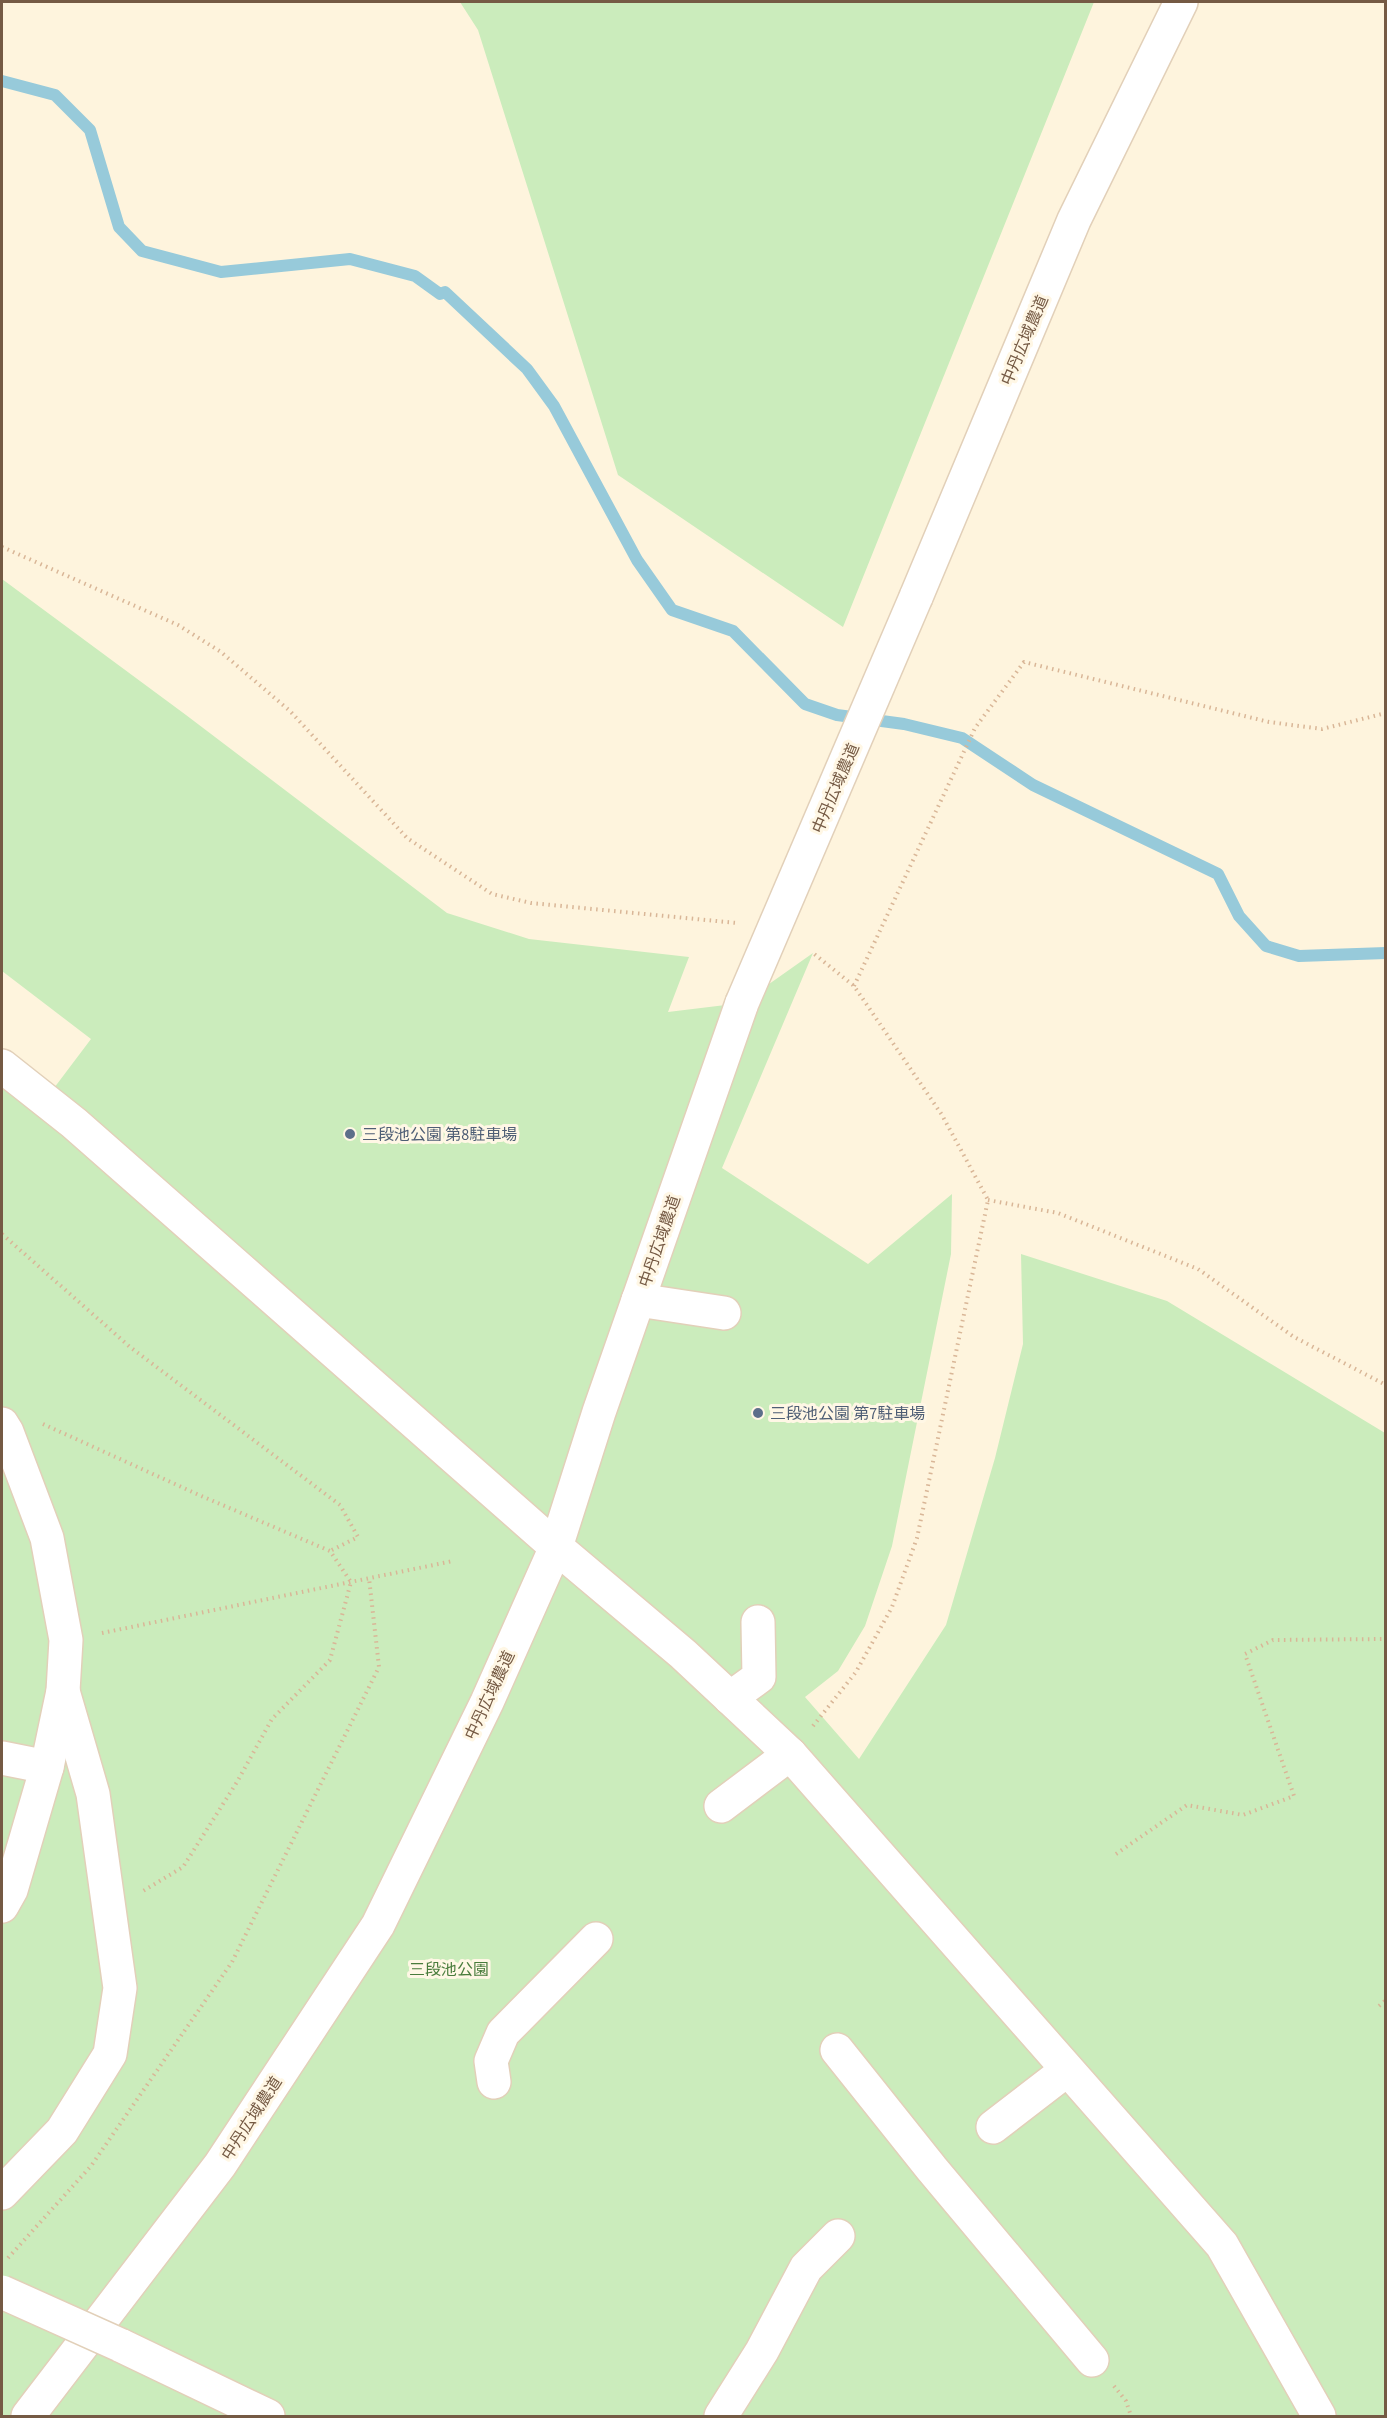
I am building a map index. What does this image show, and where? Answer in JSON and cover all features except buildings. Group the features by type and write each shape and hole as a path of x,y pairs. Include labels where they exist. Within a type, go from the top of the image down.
{"street":[{"name":"中丹広域農道","path":"28,2416 220,2165 378,1925 487,1702 556,1547 599,1412 742,1003 916,597 1074,219 1181,2"},
{"path":"2,1066 83,1131 556,1547 683,1654 790,1754 1221,2245 1319,2416"},
{"path":"638,1300 724,1313"},
{"path":"2,1424 47,1538 66,1640 63,1691 47,1767 10,1890 2,1906"},
{"path":"730,1698 759,1677 758,1622"},
{"path":"2,2193 62,2131 110,2054 120,1988 93,1794 63,1691"},
{"path":"721,1806 790,1754"},
{"path":"2,1758 47,1767"},
{"path":"494,2082 491,2061 503,2033 596,1939"},
{"path":"837,2050 932,2169 1092,2360"},
{"path":"993,2127 1067,2070"},
{"path":"721,2416 762,2351 806,2268 838,2236"},
{"path":"2,2292 268,2416"}],"path":[{"path":"2,547 178,625 221,652 291,711 408,838 492,894 531,903 746,924"},
{"path":"854,986 975,728 1024,662 1269,722 1322,729 1386,713"},
{"path":"790,1754 856,1672 892,1607 917,1538 988,1200 942,1115 854,986 813,953"},
{"path":"988,1200 1058,1213 1198,1269 1294,1337 1386,1385"},
{"path":"2,1234 130,1347 340,1505 358,1537 330,1551"},
{"path":"41,1423 199,1495 330,1551 351,1582 330,1660 272,1719 237,1782 183,1867 109,1912"},
{"path":"66,1640 453,1561"},
{"path":"2,2265 91,2166 232,1962 379,1667 369,1578"},
{"path":"1116,1854 1187,1805 1243,1815 1294,1796 1245,1654 1272,1641 1386,1639"},
{"path":"1379,2006 1386,2000"},
{"path":"1126,2402 1131,2416"}],"green space":[{"path":"460,2 1094,2 843,627 618,475 478,30"},
{"name":"三段池公園","path":"2,579 447,913 529,939 689,957 668,1012 742,1003 813,953 722,1168 868,1264 952,1194 951,1254 892,1546 865,1626 838,1671 805,1697 859,1759 946,1625 995,1458 1023,1344 1021,1254 1167,1301 1385,1433 1385,2416 2,2416 2,1066 45,1100 91,1039 2,971"}],"waterway":[{"path":"2,81 55,95 90,130 119,227 142,251 221,272 350,259 415,276 440,294 445,292 527,369 554,406 637,560 672,610 733,631 805,704 837,715 904,724 962,738 1033,785 1218,874 1239,916 1266,946 1299,956 1386,953"}],"place":[{"name":"三段池公園 第8駐車場","path":"350,1134"},
{"name":"三段池公園 第7駐車場","path":"758,1413"}]}
